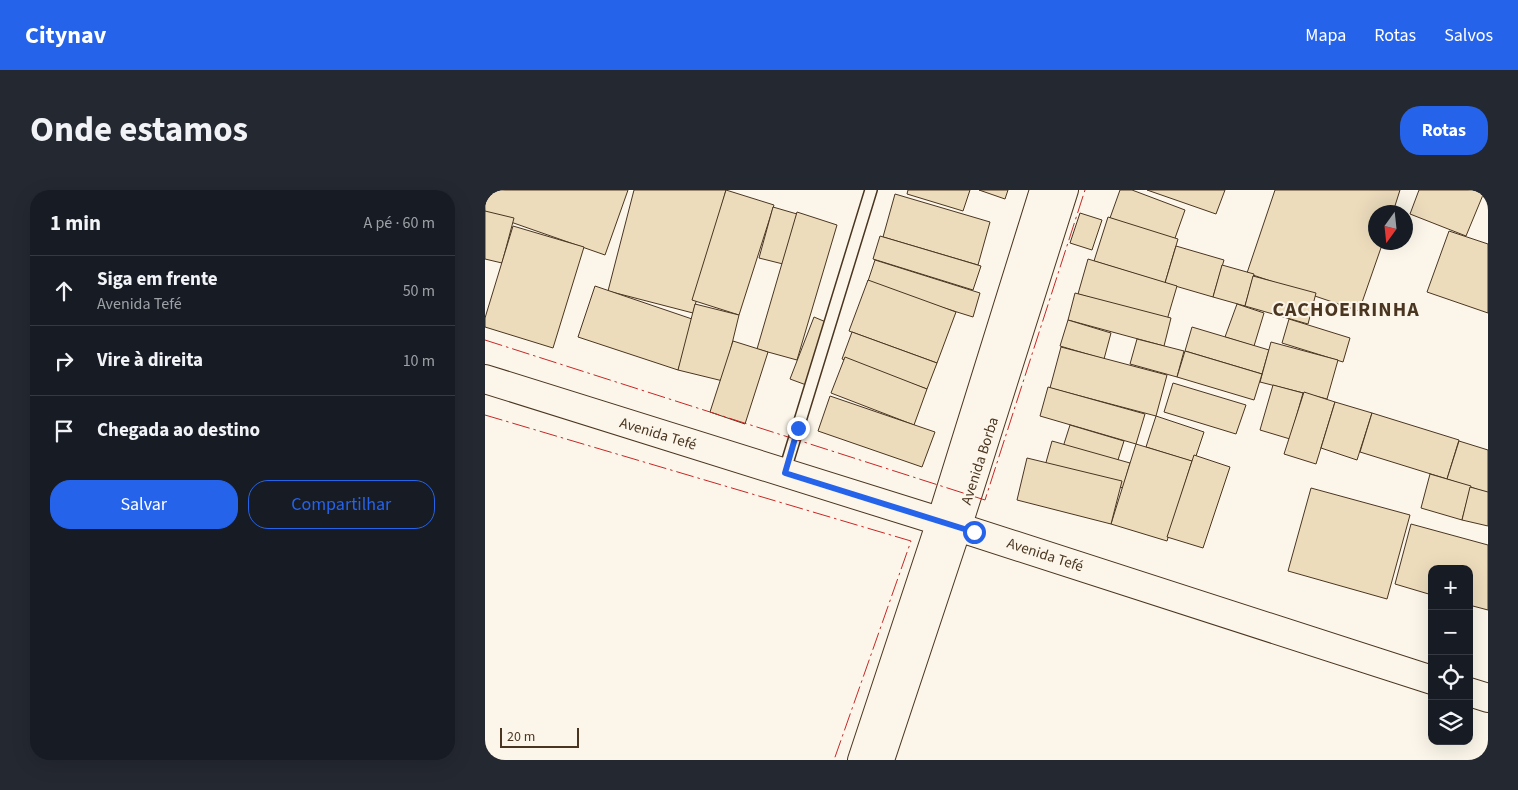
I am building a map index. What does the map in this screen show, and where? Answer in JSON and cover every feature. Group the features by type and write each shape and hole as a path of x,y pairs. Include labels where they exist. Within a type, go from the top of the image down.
{"main road":[{"name":"Avenida Tefé","path":"485,380 785,473 1428,679"},
{"path":"1473,693 1488,698"}],"street":[{"name":"Avenida Borba","path":"882,760 1042,190"},
{"name":"Avenida Borba","path":"860,760 949,525 1066,190"}],"lane":[{"path":"785,473 871,190"}],"building":[{"path":"485,190 628,190 605,255 485,213"},
{"path":"634,190 726,190 693,313 608,291"},
{"path":"726,190 774,205 739,315 692,300"},
{"path":"908,190 970,190 963,211 907,194"},
{"path":"979,190 1008,190 1005,199"},
{"path":"1120,190 1132,190 1185,210 1174,241 1110,218"},
{"path":"1147,190 1225,190 1216,214"},
{"path":"1275,190 1400,190 1395,205 1368,205 1368,250 1380,250 1359,311 1247,273"},
{"path":"1419,190 1485,190 1466,236 1413,215 1413,206"},
{"path":"895,194 990,222 978,265 883,237"},
{"path":"773,207 797,214 783,264 759,258"},
{"path":"485,211 514,218 502,263 485,259"},
{"path":"797,212 837,225 797,360 757,349"},
{"path":"1080,213 1102,220 1092,250 1070,243"},
{"path":"1108,217 1178,239 1165,283 1094,261"},
{"path":"513,226 584,247 553,348 485,327 485,318"},
{"path":"1449,231 1488,244 1488,313 1427,292"},
{"path":"880,236 981,266 973,290 873,259"},
{"path":"1176,246 1224,260 1213,297 1165,283"},
{"path":"1088,259 1177,286 1167,320 1078,294"},
{"path":"875,260 980,293 973,317 867,284"},
{"path":"1222,265 1254,274 1245,306 1213,297"},
{"path":"1253,276 1316,293 1308,324 1245,306"},
{"path":"868,280 956,312 937,363 849,331"},
{"path":"595,286 695,320 678,370 578,337"},
{"path":"1075,293 1171,318 1164,346 1068,320"},
{"path":"695,304 739,315 723,381 678,370"},
{"path":"1237,304 1264,313 1254,346 1225,337"},
{"path":"814,317 833,325 809,386 790,379"},
{"path":"1289,319 1350,338 1343,362 1282,343"},
{"path":"1068,320 1111,333 1104,359 1060,346"},
{"path":"1192,327 1269,350 1262,374 1185,351"},
{"path":"852,332 937,363 927,389 842,359"},
{"path":"1137,339 1184,351 1177,377 1130,364"},
{"path":"733,341 768,352 745,424 710,412"},
{"path":"1271,342 1338,360 1327,399 1260,382"},
{"path":"1061,347 1167,375 1156,416 1050,388"},
{"path":"1185,351 1262,374 1254,400 1177,377"},
{"path":"845,357 927,389 914,425 831,393"},
{"path":"1173,383 1246,405 1236,434 1164,412"},
{"path":"1273,385 1303,393 1290,439 1260,430"},
{"path":"1048,387 1145,414 1136,444 1040,416"},
{"path":"1304,392 1335,402 1316,464 1284,454"},
{"path":"830,396 935,432 922,467 818,431"},
{"path":"1335,402 1372,413 1357,460 1321,448"},
{"path":"1372,413 1459,440 1447,479 1360,452"},
{"path":"1156,416 1204,432 1194,462 1146,447"},
{"path":"1070,425 1124,441 1117,463 1063,447"},
{"path":"1052,441 1130,463 1123,488 1045,466"},
{"path":"1459,441 1488,450 1488,493 1447,479"},
{"path":"1136,444 1192,461 1167,541 1111,524"},
{"path":"1194,455 1230,467 1203,548 1167,537"},
{"path":"1027,458 1122,481 1111,524 1017,500"},
{"path":"1430,474 1471,486 1462,520 1421,508"},
{"path":"1470,487 1488,492 1488,526 1462,520"},
{"path":"1311,488 1410,515 1387,599 1288,571"},
{"path":"1411,524 1488,545 1488,610 1473,606 1473,565 1428,565 1428,594 1395,584"}],"power":[{"path":"485,340 985,500 1085,190"},
{"path":"485,415 911,541 834,760"}],"district":[{"name":"CACHOEIRINHA","path":"1346,310"}],"route":[{"path":"798,428 785,473 974,532"}]}
